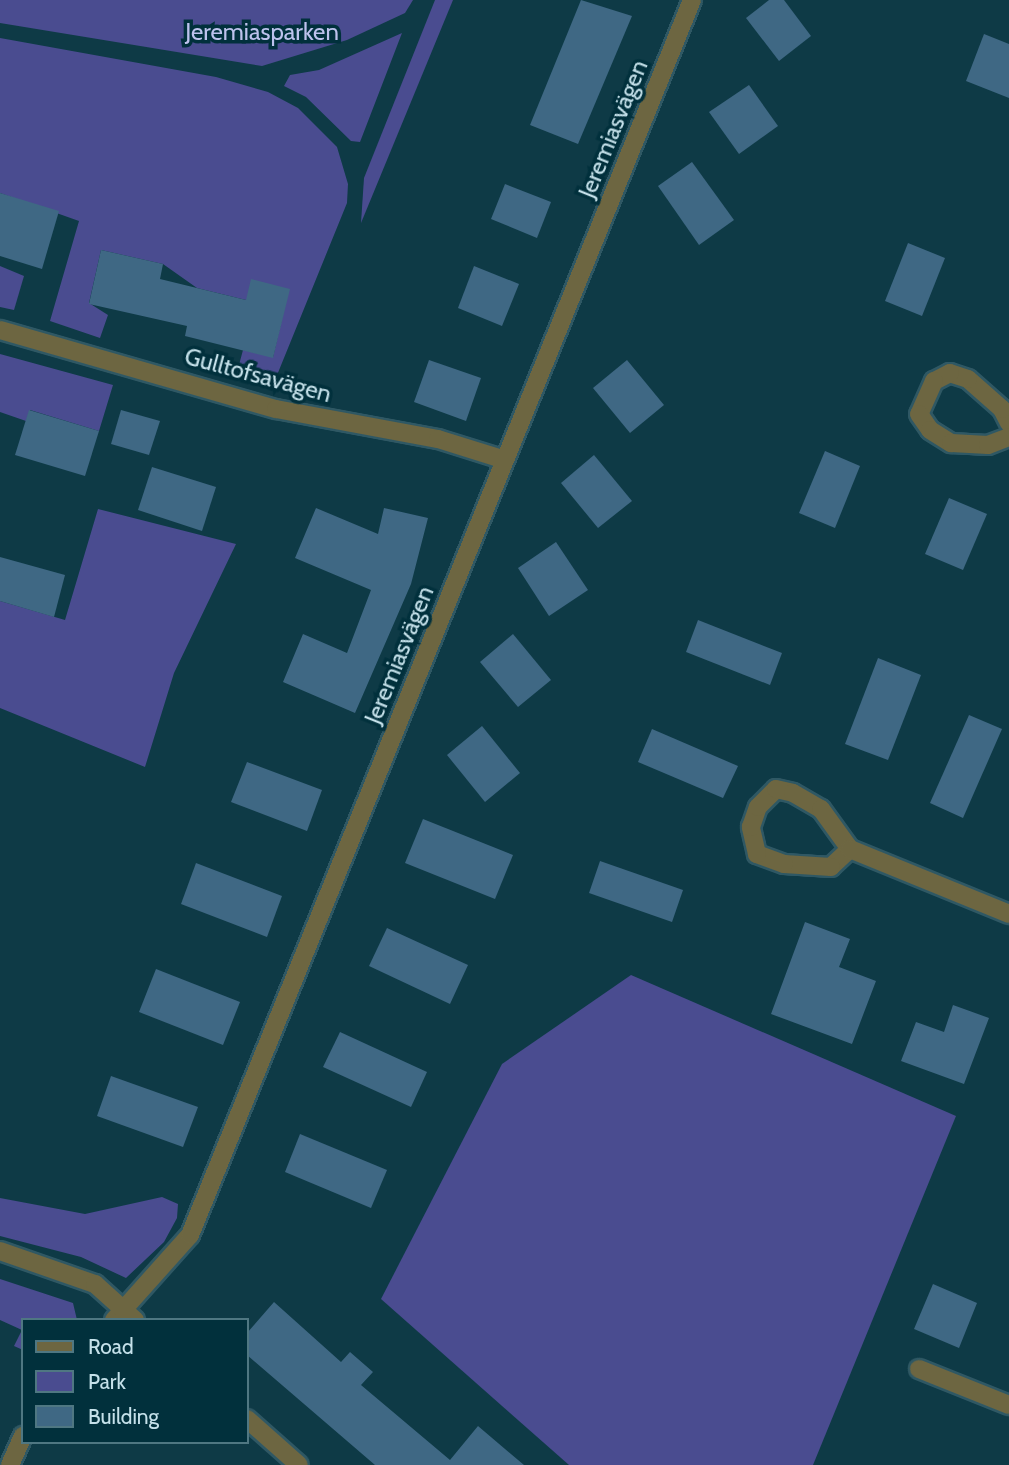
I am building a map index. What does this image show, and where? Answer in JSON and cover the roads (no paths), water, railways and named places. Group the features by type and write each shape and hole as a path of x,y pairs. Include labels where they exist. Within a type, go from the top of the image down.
{"street":[{"name":"Jeremiasvägen","path":"124,1316 190,1235 692,0"},
{"name":"Gulltofsavägen","path":"0,330 276,409 438,439 505,460"},
{"path":"1009,423 1002,409 968,379 950,373 934,381 919,414 930,430 951,443 988,445 1009,436"},
{"path":"850,849 831,867 783,864 757,854 751,827 758,807 776,789 793,793 821,809 850,849 1009,914"},
{"path":"0,1251 94,1284 124,1316"},
{"path":"919,1369 1009,1405"},
{"path":"248,1420 299,1465"},
{"path":"10,1465 21,1440"}],"park label":[{"name":"Jeremiasparken","path":"262,32"}]}
